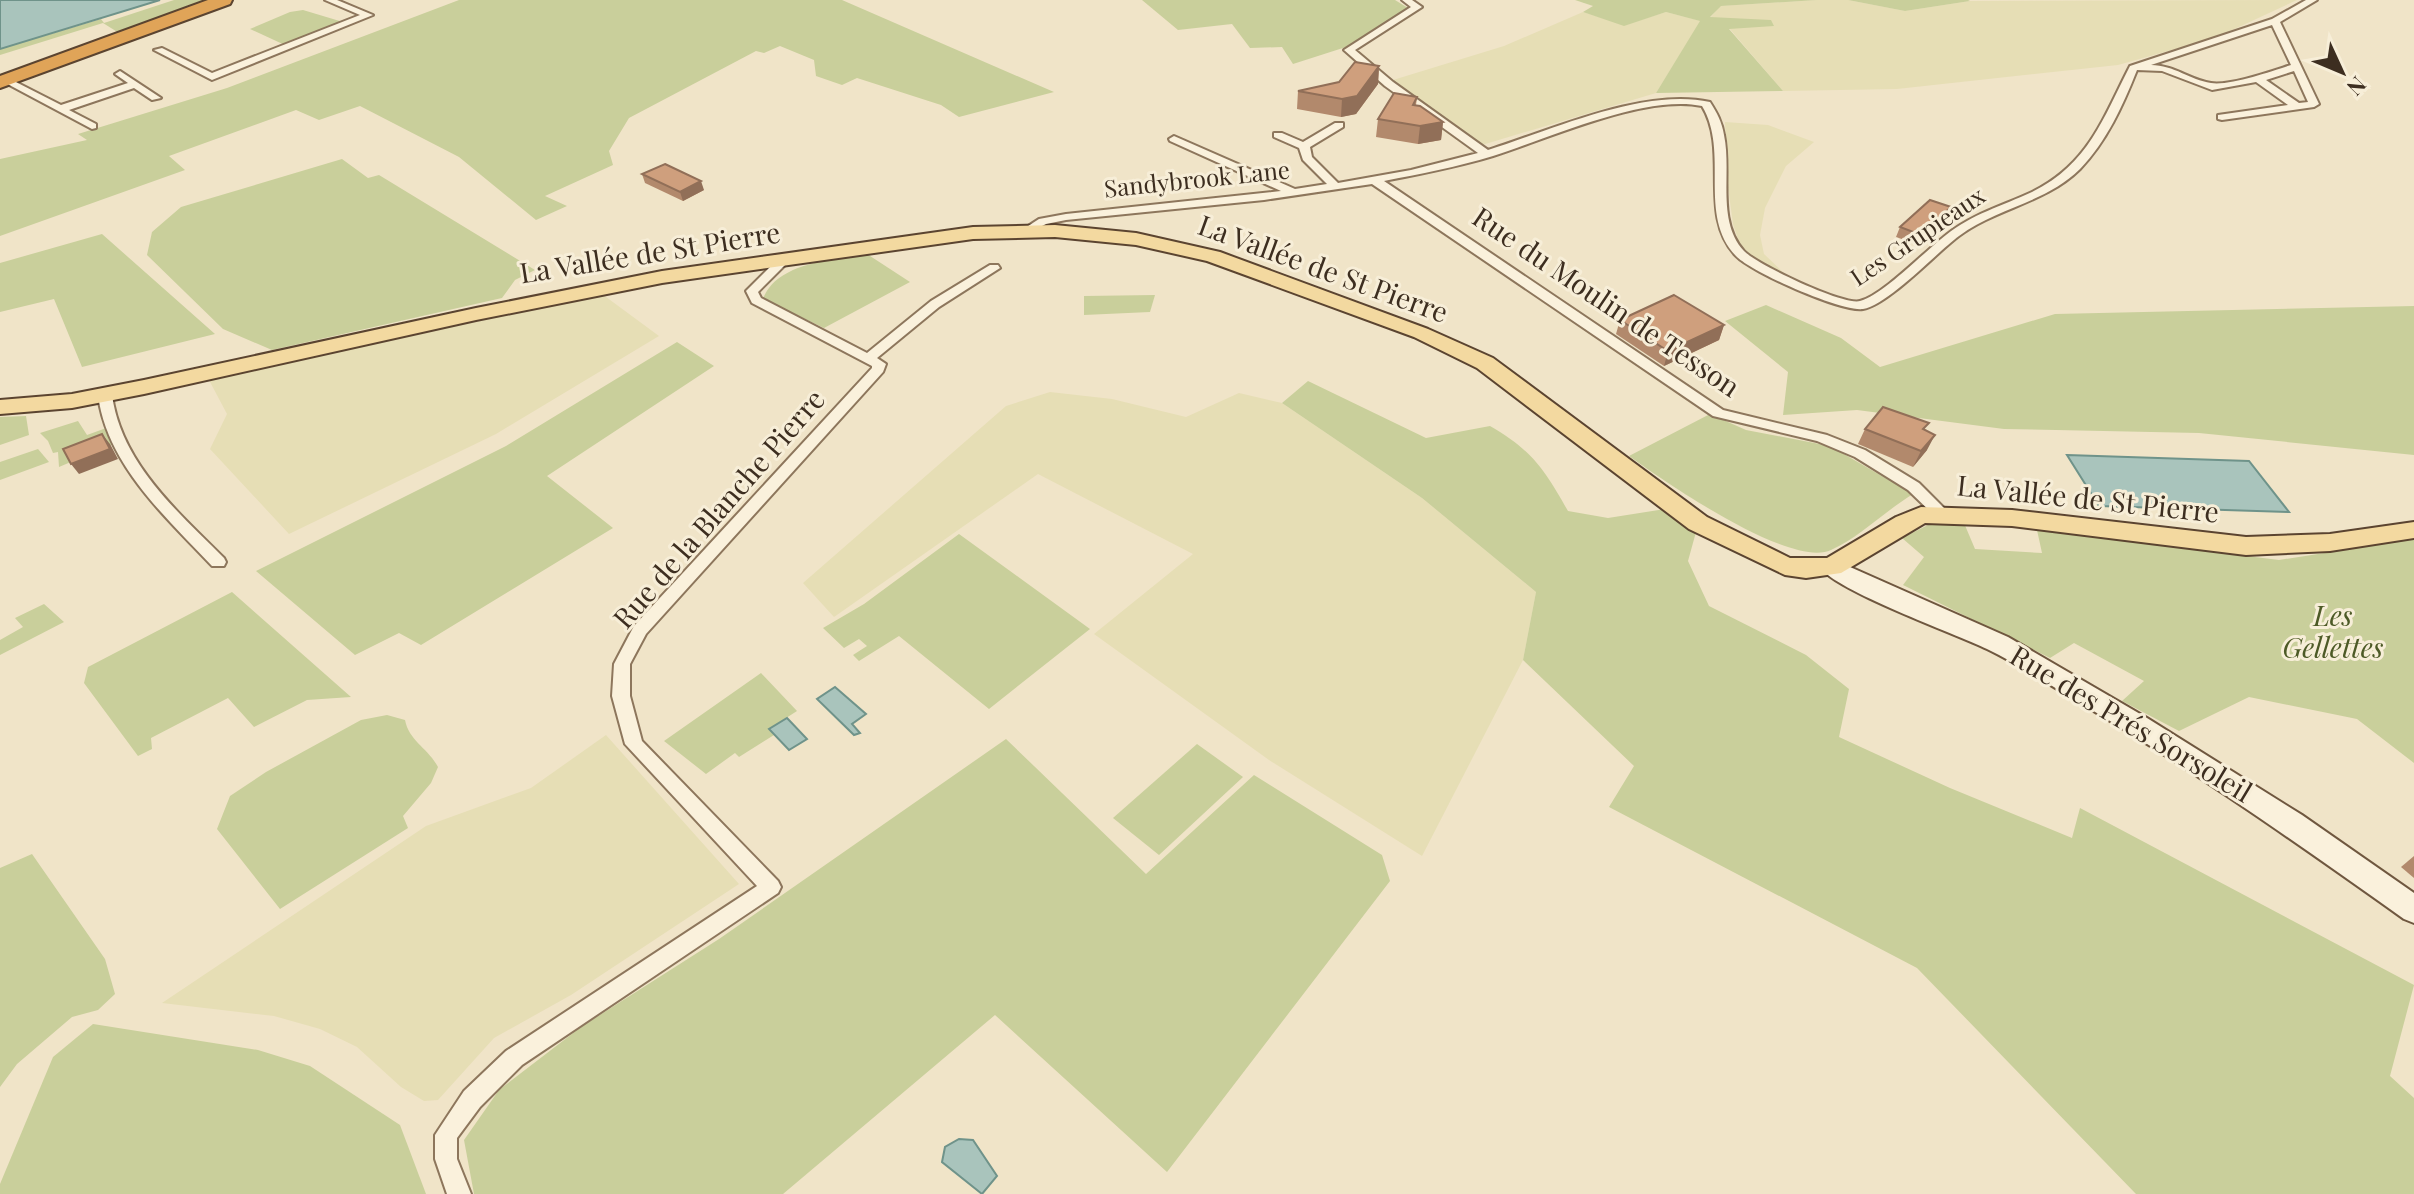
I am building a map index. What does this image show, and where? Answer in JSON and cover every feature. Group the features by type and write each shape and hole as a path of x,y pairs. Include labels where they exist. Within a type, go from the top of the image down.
{"highway":[{"path":"2,81 224,0"}],"main road":[{"name":"La Vallée de St Pierre","path":"0,407 105,395 662,277 929,239 1028,230 1136,239 1213,256 1421,333 1485,363 1698,523 1785,566 1806,569 1832,567 1921,515 2012,518 2246,546 2333,544 2414,530"},
{"name":"Rue des Prés Sorsoleil","path":"1832,567 1856,581 1999,644 2062,681 2292,823 2414,910"}],"street":[{"path":"159,50 212,77 368,15 329,0"},
{"path":"1406,0 1417,7 1349,50 1389,84 1486,154"},
{"path":"2133,68 2275,21 2313,0"},
{"path":"2222,117 2314,104 2275,21"},
{"path":"2133,68 2163,68 2212,87 2258,79 2296,67"},
{"name":"Les Grupieaux","path":"1373,179 1486,154 1668,99 1694,99 1712,110 1718,125 1720,186 1734,247 1746,259 1826,299 1844,305 1863,305 1965,226 2003,206 2045,190 2071,170 2103,132 2118,107 2133,68"},
{"path":"120,74 156,98"},
{"path":"2258,79 2297,106"},
{"path":"2,81 92,126"},
{"path":"60,109 136,84"},
{"path":"1304,146 1339,125"},
{"path":"1278,135 1304,146"},
{"path":"1174,139 1295,192"},
{"path":"1304,146 1307,158 1334,185"},
{"name":"Sandybrook Lane","path":"1028,230 1043,221 1066,217 1295,192 1373,179"},
{"name":"Rue du Moulin de Tesson","path":"1373,179 1718,413 1761,427 1805,434 1845,447 1929,499 1942,514"},
{"path":"782,262 752,291 756,300 869,358 935,304 994,268"},
{"name":"Rue de la Blanche Pierre","path":"459,1194 446,1159 446,1135 472,1099 514,1058 771,887 634,744 621,696 622,664 640,630 878,369 879,364 869,358"},
{"path":"105,395 105,408 128,457 155,496 218,562"}],"shaded area":[{"path":"1848,0 1905,11 1970,1 2297,0 2215,38 2118,65 1897,89 1783,91 1729,28 1710,18 1720,6"},
{"path":"1583,12 1624,25 1666,12 1701,21 1656,93 1482,145 1393,80 1504,46"},
{"path":"1725,122 1768,125 1814,142 1786,166 1765,208 1760,235 1764,254 1787,276 1752,258 1740,245 1733,224 1727,180"},
{"path":"602,294 659,336 496,434 289,534 210,449 227,414 209,380"},
{"path":"1050,392 1112,399 1186,417 1239,393 1282,403 1422,498 1536,592 1523,660 1422,856 1269,760 1094,634 1193,554 1038,474 834,617 803,583 1006,406"},
{"path":"606,735 739,884 571,995 494,1038 438,1100 424,1101 401,1087 357,1047 320,1029 274,1016 162,1003 426,826 531,788"}],"green space":[{"path":"174,0 206,0 119,33 103,23 0,55 0,49 101,19 104,23"},
{"path":"459,0 842,0 1054,92 959,117 941,105 857,78 842,85 816,76 814,60 780,46 764,53 756,51 629,118 609,151 613,165 545,196 567,206 536,220 459,157 360,106 319,120 296,110 169,156 185,170 0,236 0,159 87,140 78,134 227,88"},
{"path":"1142,0 1395,0 1408,8 1346,47 1293,64 1282,47 1250,48 1232,24 1178,30"},
{"path":"1575,0 1817,0 1721,6 1710,17 1771,20 1774,26 1729,29 1783,91 1656,93 1700,21 1666,12 1624,26 1583,12 1593,6"},
{"path":"1848,0 1968,0 1970,1 1905,11"},
{"path":"303,10 343,22 287,46 250,29 290,12"},
{"path":"342,159 368,178 379,175 535,270 515,280 502,298 272,350 223,329 147,255 152,232 181,207"},
{"path":"102,234 215,334 82,367 54,299 0,312 0,263"},
{"path":"867,254 910,282 824,328 763,299 780,277 793,270 823,261"},
{"path":"1155,295 1150,312 1084,315 1084,296"},
{"path":"1766,305 1841,338 1880,367 2055,314 2414,306 2414,455 2199,433 2004,429 1857,410 1783,415 1788,372 1725,321"},
{"path":"677,342 714,366 547,476 613,528 421,645 399,633 355,655 256,571 506,446"},
{"path":"1308,381 1426,438 1490,426 1517,444 1536,462 1568,511 1608,518 1665,509 1696,532 1688,561 1709,606 1806,655 1849,689 1839,737 1950,788 2072,838 2080,808 2414,985 2390,1076 2414,1098 2414,1194 2136,1194 1917,968 1609,807 1634,766 1523,660 1536,592 1422,498 1282,403"},
{"path":"1710,414 1746,430 1830,446 1913,494 1831,550 1812,552 1787,547 1728,520 1629,456"},
{"path":"26,416 29,435 0,445 0,417"},
{"path":"78,421 87,435 109,427 118,442 59,467 58,452 53,453 40,433"},
{"path":"38,449 49,462 0,480 0,462"},
{"name":"Les Gellettes","path":"1964,523 1975,549 2042,553 2037,530 2279,560 2414,539 2414,763 2357,719 2249,697 2179,731 2122,701 2144,681 2074,643 2050,658 1903,585 1924,557 1902,538 1928,525"},
{"path":"959,534 1090,629 989,709 899,636 859,661 853,655 867,646 859,639 844,648 823,628 864,604"},
{"path":"232,592 351,697 307,700 254,727 228,698 151,738 152,749 138,756 84,683 88,667"},
{"path":"44,604 64,622 0,655 0,640 23,627 15,618"},
{"path":"761,673 797,711 769,729 774,735 739,757 735,753 706,774 664,741"},
{"path":"387,715 405,720 410,734 438,767 431,783 403,816 408,828 280,909 217,829 230,796 266,772 361,720"},
{"path":"1006,739 1146,874 1254,775 1382,855 1390,881 1167,1172 995,1015 783,1194 474,1194 464,1140 499,1090 581,1027 719,939"},
{"path":"1197,744 1243,777 1159,855 1113,818"},
{"path":"32,854 105,959 115,994 98,1010 72,1017 17,1064 0,1087 0,868"},
{"path":"93,1024 258,1050 310,1066 400,1125 426,1194 0,1194 0,1184 53,1057"}],"water":[{"path":"0,0 160,0 0,49"},
{"path":"2067,455 2249,461 2289,512 2099,506"},
{"path":"835,687 866,714 852,724 860,733 854,735 817,699"},
{"path":"787,718 807,739 789,750 769,729"},
{"path":"959,1139 973,1140 997,1176 982,1194 942,1162 945,1147"}],"building":[{"path":"1355,62 1379,66 1357,96 1342,99 1298,91 1339,82"},
{"path":"1394,93 1417,97 1413,105 1420,106 1443,122 1420,126 1378,119"},
{"path":"665,164 701,181 680,192 642,174"},
{"path":"1930,200 1951,207 1921,235 1900,227"},
{"path":"1674,295 1724,325 1668,351 1620,320"},
{"path":"1883,407 1929,423 1923,429 1935,435 1921,451 1865,429"},
{"path":"102,434 110,449 71,464 63,449"}]}
